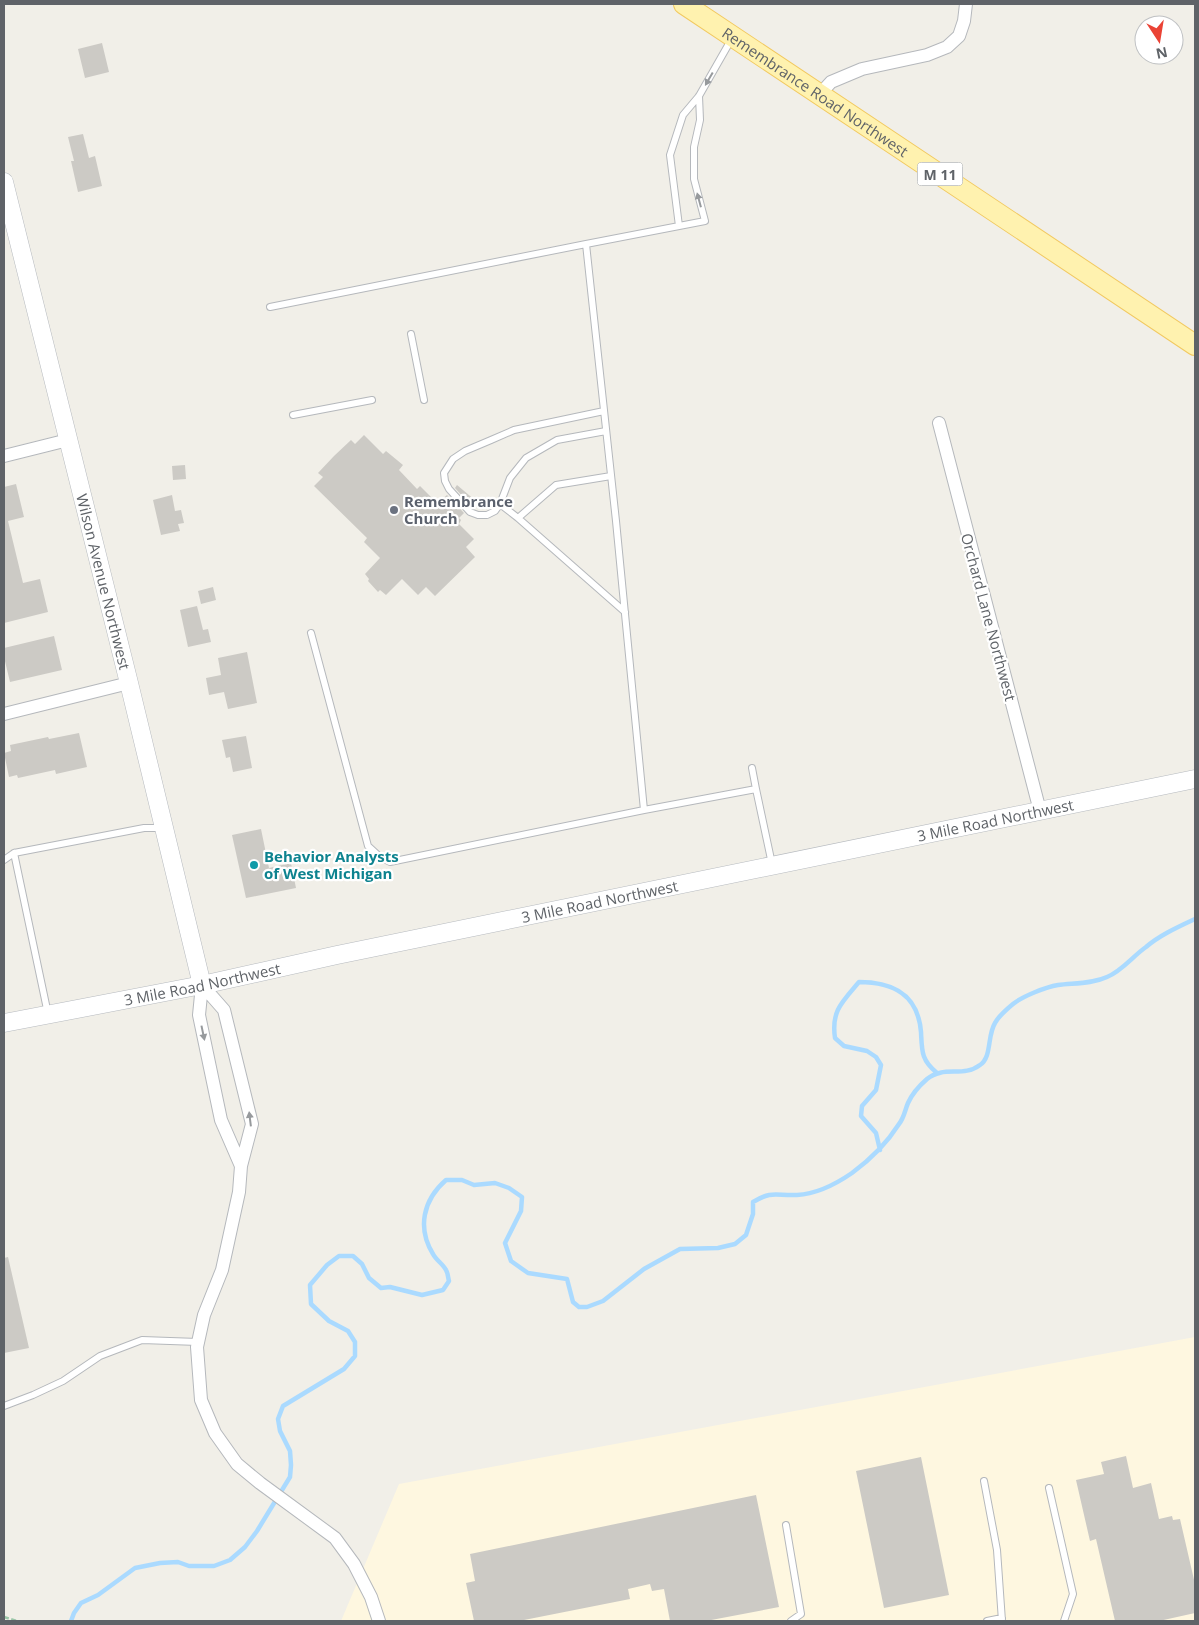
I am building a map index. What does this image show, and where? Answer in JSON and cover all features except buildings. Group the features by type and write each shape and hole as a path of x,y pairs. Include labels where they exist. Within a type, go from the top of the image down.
{"main road":[{"name":"Remembrance Road Northwest","path":"684,4 1195,345"},
{"name":"Wilson Avenue Northwest","path":"4,182 9,228 68,440 202,984"},
{"name":"3 Mile Road Northwest","path":"4,1023 202,984 1195,779"}],"street":[{"path":"820,94 831,82 862,69 926,54 946,47 959,36 966,4"},
{"name":"Orchard Lane Northwest","path":"939,423 1040,810"},
{"path":"4,456 68,440"},
{"path":"4,714 129,683"},
{"path":"202,984 199,1015 221,1120 241,1166"},
{"path":"202,984 224,1010 252,1124 241,1166 239,1192 222,1270 204,1315 197,1347 201,1400 215,1433 237,1464 335,1538 354,1564 371,1597 379,1621"}],"lane":[{"path":"679,226 670,154 683,115 699,96 733,36"},
{"path":"270,308 705,221 694,179 694,147 700,120 699,96"},
{"path":"586,244 644,810"},
{"path":"411,334 424,400"},
{"path":"293,415 372,400"},
{"path":"604,411 514,430 479,445 454,459 444,472 445,481 470,512 486,515 495,511 500,504 510,478 526,458 557,440 606,430"},
{"path":"518,518 556,485 611,476"},
{"path":"500,504 625,612"},
{"path":"310,633 368,846 380,857 390,862 756,789"},
{"path":"752,768 773,866"},
{"path":"4,860 14,853 144,828 164,828"},
{"path":"14,853 48,1014"},
{"path":"4,1406 34,1395 63,1381 100,1356 142,1340 198,1342"},
{"path":"984,1481 997,1550 1002,1620 987,1621"},
{"path":"1049,1488 1073,1594 1064,1621"},
{"path":"786,1525 801,1614 791,1621"}],"path":[{"path":"4,1617 17,1621"}],"shaded area":[{"path":"1195,1337 1195,1621 341,1621 399,1484"}],"waterway":[{"path":"71,1621 81,1603 98,1595 135,1568 178,1562 189,1566 214,1566 230,1560 245,1547 290,1477 290,1451 280,1431 278,1419 283,1406 344,1369 355,1356 355,1342 348,1331 329,1321 311,1304 310,1285 327,1265 339,1256 353,1256 362,1264 369,1278 381,1288 390,1287 422,1295 443,1290 449,1281 447,1273 434,1256 428,1244 424,1224 425,1215 432,1196 446,1180 462,1180 474,1185 495,1183 509,1188 522,1197 521,1211 505,1243 511,1261 528,1273 567,1279 573,1302 579,1307 587,1307 603,1301 644,1269 680,1249 718,1248 735,1244 746,1235 753,1214 753,1202 760,1198 775,1194 797,1195 812,1193 833,1185 846,1177 859,1168 889,1138 902,1119 912,1096 927,1079 940,1073 974,1069 984,1061 995,1023 1017,1001 1028,995 1058,985 1089,982 1107,977 1118,971 1141,951 1169,931 1195,919"},
{"path":"880,1150 876,1133 861,1116 862,1106 876,1090 881,1065 876,1057 867,1051 844,1046 835,1038 836,1014 843,1001 859,982 893,988 909,1000 919,1019 923,1055 928,1064 937,1073"}],"place":[{"name":"Remembrance Church","path":"394,510"},
{"name":"Behavior Analysts of West Michigan","path":"254,865"}]}
